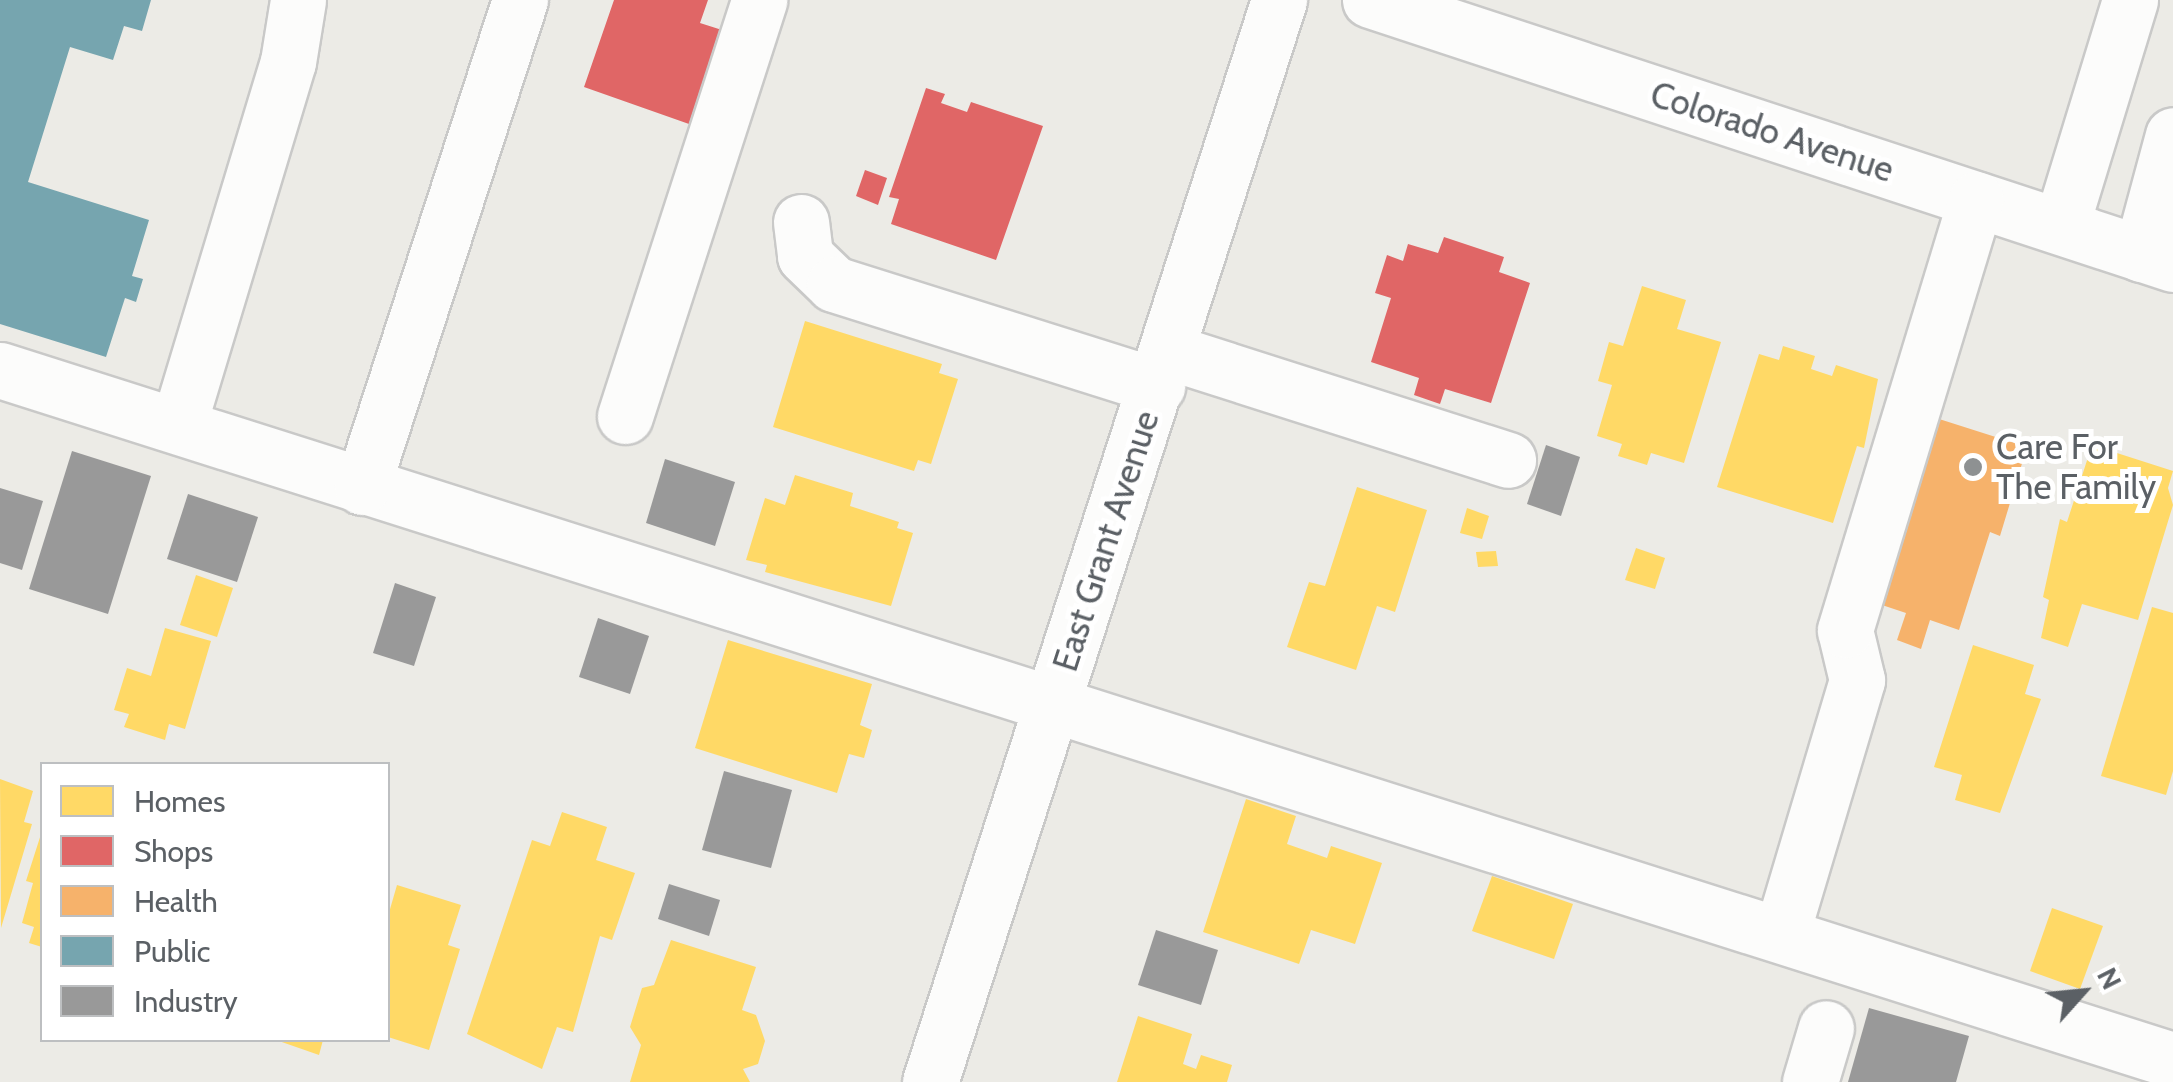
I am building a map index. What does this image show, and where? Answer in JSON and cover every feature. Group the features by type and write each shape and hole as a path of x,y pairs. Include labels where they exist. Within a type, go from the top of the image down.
{"street":[{"path":"178,426 288,62 298,0"},
{"path":"362,487 520,0"},
{"path":"625,416 759,0"},
{"name":"East Grant Avenue","path":"930,1082 1280,0"},
{"name":"Colorado Avenue","path":"1370,0 2157,259"},
{"path":"2061,226 2130,0"},
{"path":"2157,259 2173,135"},
{"path":"1782,932 1856,680 1845,630 1976,200"},
{"path":"802,222 805,256 834,284 1508,460"},
{"path":"0,370 1053,706 1782,932 2173,1060"},
{"path":"1810,1082 1826,1028"}],"building: Homes":[{"path":"1642,286 1686,300 1677,329 1721,342 1684,463 1651,453 1647,465 1618,456 1622,444 1597,436 1612,385 1598,381 1609,342 1623,346"},
{"path":"805,321 942,364 939,373 958,379 931,464 918,460 914,471 773,427"},
{"path":"1783,346 1815,356 1811,369 1832,376 1836,365 1878,379 1864,448 1857,446 1833,523 1717,487 1759,354 1779,360"},
{"path":"2092,445 2173,471 2168,488 2173,505 2138,620 2082,604 2068,647 2041,638 2049,600 2043,597 2060,519 2067,522"},
{"path":"795,475 853,493 850,506 899,522 897,528 913,533 891,606 765,572 767,565 746,560 765,498 785,505"},
{"path":"1357,487 1427,510 1395,612 1377,606 1356,670 1287,647 1309,582 1325,586"},
{"path":"1467,508 1489,516 1482,539 1460,533"},
{"path":"1636,548 1665,558 1655,589 1625,580"},
{"path":"1496,551 1498,566 1478,567 1476,552"},
{"path":"196,575 233,588 217,637 180,625"},
{"path":"2152,607 2173,613 2173,771 2166,795 2101,776"},
{"path":"165,628 211,641 185,729 169,724 165,740 124,727 129,714 114,710 127,668 151,676"},
{"path":"728,640 872,684 860,725 872,730 864,758 849,754 837,793 695,748"},
{"path":"1973,645 2034,665 2025,694 2041,699 2000,813 1955,800 1962,775 1934,767"},
{"path":"0,779 33,791 24,822 32,824 1,928"},
{"path":"1246,799 1296,816 1287,844 1327,858 1331,846 1382,863 1355,944 1311,930 1299,964 1203,932"},
{"path":"562,812 607,827 596,860 635,873 612,940 600,936 573,1032 557,1027 542,1069 467,1034 532,840 550,846"},
{"path":"40,837 40,946 29,943 34,927 22,923 33,883 26,881"},
{"path":"1492,876 1573,904 1554,959 1472,931"},
{"path":"397,885 461,905 448,945 460,949 429,1050 390,1038 390,909"},
{"path":"2052,908 2103,926 2080,989 2030,971"},
{"path":"671,940 756,967 742,1010 756,1015 765,1041 758,1064 743,1069 750,1082 630,1082 641,1045 630,1027 642,988 654,985"},
{"path":"1138,1016 1192,1034 1183,1064 1196,1069 1201,1055 1232,1065 1227,1082 1117,1082"},
{"path":"282,1042 322,1042 319,1055"}],"building: Shops":[{"path":"614,0 708,0 700,23 722,30 689,124 584,87"},
{"path":"926,88 945,94 941,103 967,112 971,102 1043,126 996,260 891,224 899,199 889,197"},
{"path":"865,170 887,178 878,205 856,196"},
{"path":"1444,237 1504,257 1499,272 1530,283 1491,403 1445,389 1440,404 1414,395 1419,378 1371,362 1391,298 1375,293 1387,255 1403,261 1408,244 1438,253"}],"building: Health":[{"path":"1936,418 2027,447 2000,536 1990,532 1959,630 1930,620 1921,649 1897,640 1906,613 1879,604"}],"building: Public":[{"path":"0,0 151,0 142,31 124,26 113,60 70,47 28,182 149,220 132,276 143,279 136,302 125,298 106,357 0,324"}],"building: Industry":[{"path":"1546,445 1580,457 1561,516 1527,504"},
{"path":"72,451 151,476 108,614 29,589"},
{"path":"665,459 735,482 715,546 646,523"},
{"path":"0,488 43,501 22,570 0,563"},
{"path":"188,494 258,517 237,582 167,559"},
{"path":"395,583 436,597 414,666 373,653"},
{"path":"598,618 649,636 630,694 579,677"},
{"path":"724,771 792,790 771,868 702,850"},
{"path":"669,884 720,900 709,936 658,919"},
{"path":"1156,930 1218,950 1201,1005 1138,985"},
{"path":"1869,1008 1969,1036 1956,1082 1848,1082"}],"place":[{"name":"Care For The Family","path":"1973,467"}]}
